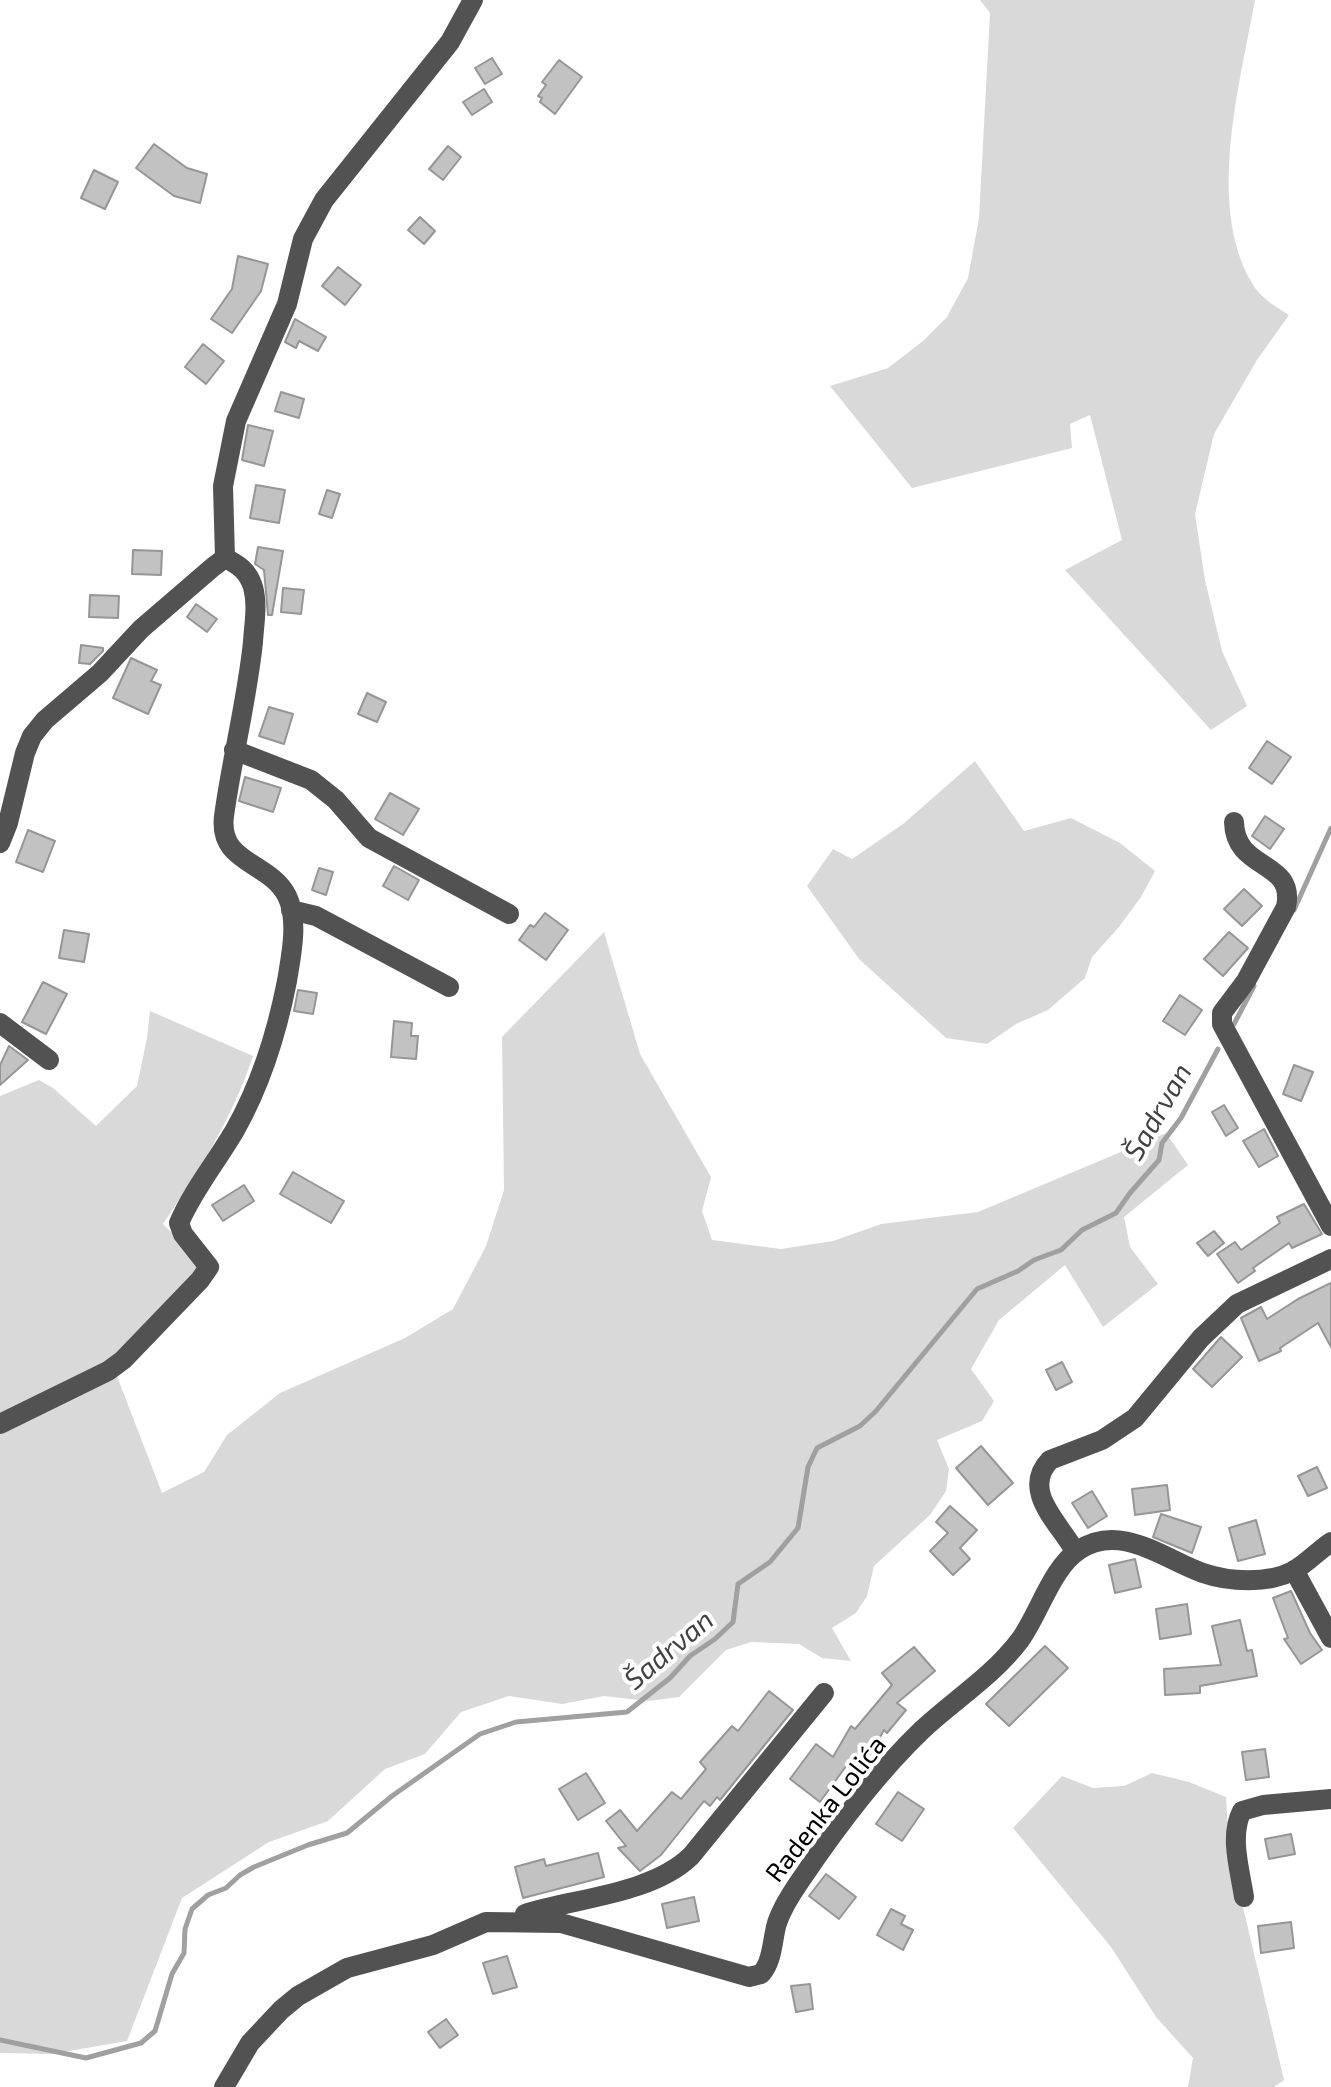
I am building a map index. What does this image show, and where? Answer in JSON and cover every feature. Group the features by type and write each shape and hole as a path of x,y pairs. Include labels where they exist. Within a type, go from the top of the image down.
{"street":[{"path":"225,558 223,486 236,421 287,304 303,239 324,200 450,42 473,0"},
{"path":"0,1424 108,1371 123,1360 209,1267 183,1234 179,1223 256,1088 286,983 293,942 289,899 274,877 243,859 226,841 223,822 250,672 256,602 242,567 225,558"},
{"path":"0,843 32,736 45,720 100,673 141,629 225,558"},
{"path":"234,750 311,780 328,792 369,838 509,914"},
{"path":"1234,822 1239,846 1280,877 1287,887 1288,896 1286,907 1246,981 1222,1013 1222,1024 1331,1226"},
{"path":"291,910 316,916 449,987"},
{"path":"0,1023 49,1060"},
{"path":"1331,1259 1237,1304 1201,1338 1135,1418 1102,1440 1050,1460 1038,1482 1039,1495 1073,1548 1073,1554 1095,1543 1115,1540 1147,1546 1182,1565 1215,1577 1262,1578 1294,1570 1331,1542"},
{"name":"Radenka Lolića","path":"224,2087 250,2043 281,2010 307,1991 347,1968 433,1945 486,1922 561,1923 749,1977 761,1974 769,1960 786,1902 820,1851 922,1730 960,1700 1020,1641 1073,1554"},
{"path":"1294,1570 1331,1638"},
{"path":"502,1922 621,1890 676,1871 824,1693"},
{"path":"1244,1897 1236,1837 1236,1822 1242,1811 1263,1805 1331,1799"}],"shaded area":[{"path":"980,0 1255,0 1235,106 1229,181 1231,218 1238,252 1252,283 1273,305 1289,315 1257,360 1214,434 1195,514 1205,580 1222,651 1247,706 1211,730 1065,570 1122,540 1090,415 1070,424 1072,448 912,488 830,386 888,368 923,341 947,317 968,278 979,218 990,13"},
{"path":"975,761 1024,831 1071,818 1120,843 1155,871 1141,897 1092,957 1085,978 1048,1010 1016,1024 987,1044 946,1038 859,959 807,886 833,849 852,859 903,824"},
{"path":"604,932 640,1054 711,1177 702,1211 712,1240 781,1249 833,1241 881,1224 978,1212 1166,1133 1188,1165 1124,1217 1130,1247 1158,1284 1103,1327 1065,1265 999,1320 971,1369 994,1401 982,1421 937,1440 949,1469 946,1491 930,1515 874,1566 867,1596 856,1613 832,1628 851,1661 822,1658 799,1644 751,1642 726,1650 679,1697 648,1701 604,1696 562,1704 509,1696 461,1712 425,1754 385,1769 328,1821 269,1842 182,1898 127,2041 52,2054 0,2053 0,1432 115,1371 162,1493 204,1472 227,1435 280,1393 405,1338 453,1309 486,1246 504,1190 502,1037"},
{"path":"150,1011 253,1056 236,1101 214,1143 163,1224 202,1263 120,1356 0,1419 0,1096 39,1080 53,1088 96,1126 137,1086"},
{"path":"1152,1773 1189,1782 1226,1797 1229,1848 1284,2080 1274,2087 1188,2087 1193,2058 1156,2017 1111,1947 1013,1828 1062,1776 1093,1788 1124,1786"}],"building":[{"path":"492,58 502,74 485,84 475,68"},
{"path":"559,60 582,77 555,114 540,102 542,98 538,96 546,85 542,82"},
{"path":"484,89 492,102 472,115 463,102"},
{"path":"154,144 187,168 207,174 200,203 174,196 136,168"},
{"path":"448,146 461,157 443,180 429,169"},
{"path":"94,170 118,182 105,209 81,198"},
{"path":"420,217 435,231 424,244 408,230"},
{"path":"238,256 268,264 261,291 232,333 211,319 232,289"},
{"path":"338,267 361,285 345,305 322,286"},
{"path":"295,319 326,337 318,351 299,341 296,348 285,342"},
{"path":"203,344 224,361 206,384 185,367"},
{"path":"281,392 304,399 299,418 275,411"},
{"path":"248,425 273,431 264,466 242,460"},
{"path":"256,485 285,490 279,523 250,518"},
{"path":"327,490 340,494 332,518 319,514"},
{"path":"258,547 283,551 272,615 268,615 264,570 255,564"},
{"path":"133,550 162,551 161,575 132,574"},
{"path":"283,588 304,590 301,614 281,612"},
{"path":"90,595 119,596 118,618 89,617"},
{"path":"196,604 217,619 207,632 187,617"},
{"path":"81,645 103,648 103,651 90,664 79,663"},
{"path":"131,658 157,670 151,681 161,685 148,714 113,698"},
{"path":"367,693 386,702 377,722 358,714"},
{"path":"269,707 293,714 284,744 259,736"},
{"path":"1267,741 1291,757 1272,784 1249,768"},
{"path":"245,777 281,788 273,812 239,801"},
{"path":"390,793 419,809 403,835 375,819"},
{"path":"1265,816 1284,829 1270,849 1252,836"},
{"path":"28,830 55,841 43,872 16,862"},
{"path":"394,866 419,880 408,900 383,886"},
{"path":"319,868 333,872 326,895 312,890"},
{"path":"1244,889 1262,906 1242,926 1224,909"},
{"path":"545,913 568,930 546,960 519,940 530,925 534,927"},
{"path":"64,930 89,934 84,962 59,958"},
{"path":"1229,932 1248,948 1223,976 1204,959"},
{"path":"43,982 67,994 46,1034 22,1022"},
{"path":"298,990 317,993 313,1014 294,1011"},
{"path":"1180,995 1202,1010 1185,1035 1163,1021"},
{"path":"394,1021 412,1023 411,1036 418,1036 416,1059 391,1057"},
{"path":"9,1046 28,1060 0,1085 0,1065"},
{"path":"1294,1065 1313,1072 1301,1101 1283,1094"},
{"path":"1224,1105 1238,1128 1226,1136 1212,1112"},
{"path":"1264,1129 1278,1156 1259,1167 1243,1141"},
{"path":"293,1172 344,1201 331,1223 280,1194"},
{"path":"244,1185 254,1201 223,1221 212,1205"},
{"path":"1304,1204 1322,1234 1292,1248 1289,1243 1253,1268 1255,1271 1238,1283 1217,1254 1235,1242 1241,1250 1280,1223 1277,1217"},
{"path":"1214,1231 1224,1243 1208,1256 1197,1243"},
{"path":"1331,1283 1331,1347 1318,1323 1280,1348 1281,1351 1259,1361 1241,1318 1261,1307 1267,1319"},
{"path":"1221,1337 1242,1357 1212,1387 1193,1369"},
{"path":"1062,1362 1072,1382 1056,1390 1046,1370"},
{"path":"981,1446 1013,1483 988,1505 956,1468"},
{"path":"1317,1467 1327,1488 1308,1496 1298,1476"},
{"path":"1167,1485 1170,1510 1135,1515 1132,1489"},
{"path":"1092,1491 1107,1516 1088,1528 1072,1503"},
{"path":"950,1506 977,1530 960,1548 970,1559 953,1575 930,1551 948,1533 936,1522"},
{"path":"1161,1514 1201,1527 1192,1553 1153,1537"},
{"path":"1256,1520 1265,1554 1238,1561 1229,1528"},
{"path":"1135,1559 1141,1587 1115,1593 1109,1565"},
{"path":"1291,1591 1310,1633 1322,1650 1301,1664 1284,1639 1288,1638 1273,1598"},
{"path":"1187,1604 1191,1634 1160,1639 1156,1609"},
{"path":"1240,1620 1247,1651 1252,1650 1257,1676 1200,1686 1200,1693 1165,1695 1164,1669 1221,1665 1212,1626"},
{"path":"1045,1646 1068,1668 1009,1726 986,1704"},
{"path":"914,1647 935,1671 897,1703 906,1710 887,1733 884,1730 864,1765 852,1758 820,1802 790,1779 816,1744 833,1757 851,1726 855,1729 892,1685 882,1673"},
{"path":"769,1691 793,1710 720,1800 717,1797 710,1806 704,1801 661,1855 640,1871 618,1848 626,1846 606,1821 620,1810 637,1831 672,1792 681,1799 706,1769 700,1762 732,1726 738,1731"},
{"path":"1265,1749 1269,1777 1246,1780 1242,1752"},
{"path":"586,1773 605,1803 578,1820 559,1789"},
{"path":"898,1792 924,1809 902,1841 876,1824"},
{"path":"1291,1834 1295,1854 1269,1859 1265,1839"},
{"path":"598,1853 604,1877 523,1898 515,1867 544,1859 546,1866"},
{"path":"826,1874 856,1897 839,1919 809,1896"},
{"path":"694,1897 699,1921 667,1928 662,1904"},
{"path":"891,1909 905,1916 901,1924 913,1930 903,1950 877,1935"},
{"path":"1291,1922 1294,1948 1261,1953 1258,1926"},
{"path":"507,1956 517,1987 493,1994 483,1963"},
{"path":"810,1984 813,2009 796,2012 791,1986"},
{"path":"446,2019 458,2035 440,2048 428,2032"}],"waterway":[{"path":"1294,910 1331,828"},
{"path":"1234,1024 1254,986"},
{"name":"Šadrvan","path":"0,2040 86,2058 141,2043 155,2031 172,1974 184,1953 185,1929 192,1909 208,1895 226,1888 254,1867 347,1833 392,1796 480,1734 516,1722 627,1712 670,1678 690,1656 733,1622 738,1584 770,1562 798,1528 808,1467 817,1448 860,1426 876,1411 977,1289 1061,1250 1082,1230 1116,1213 1159,1160 1162,1143 1181,1118 1218,1049"}]}
